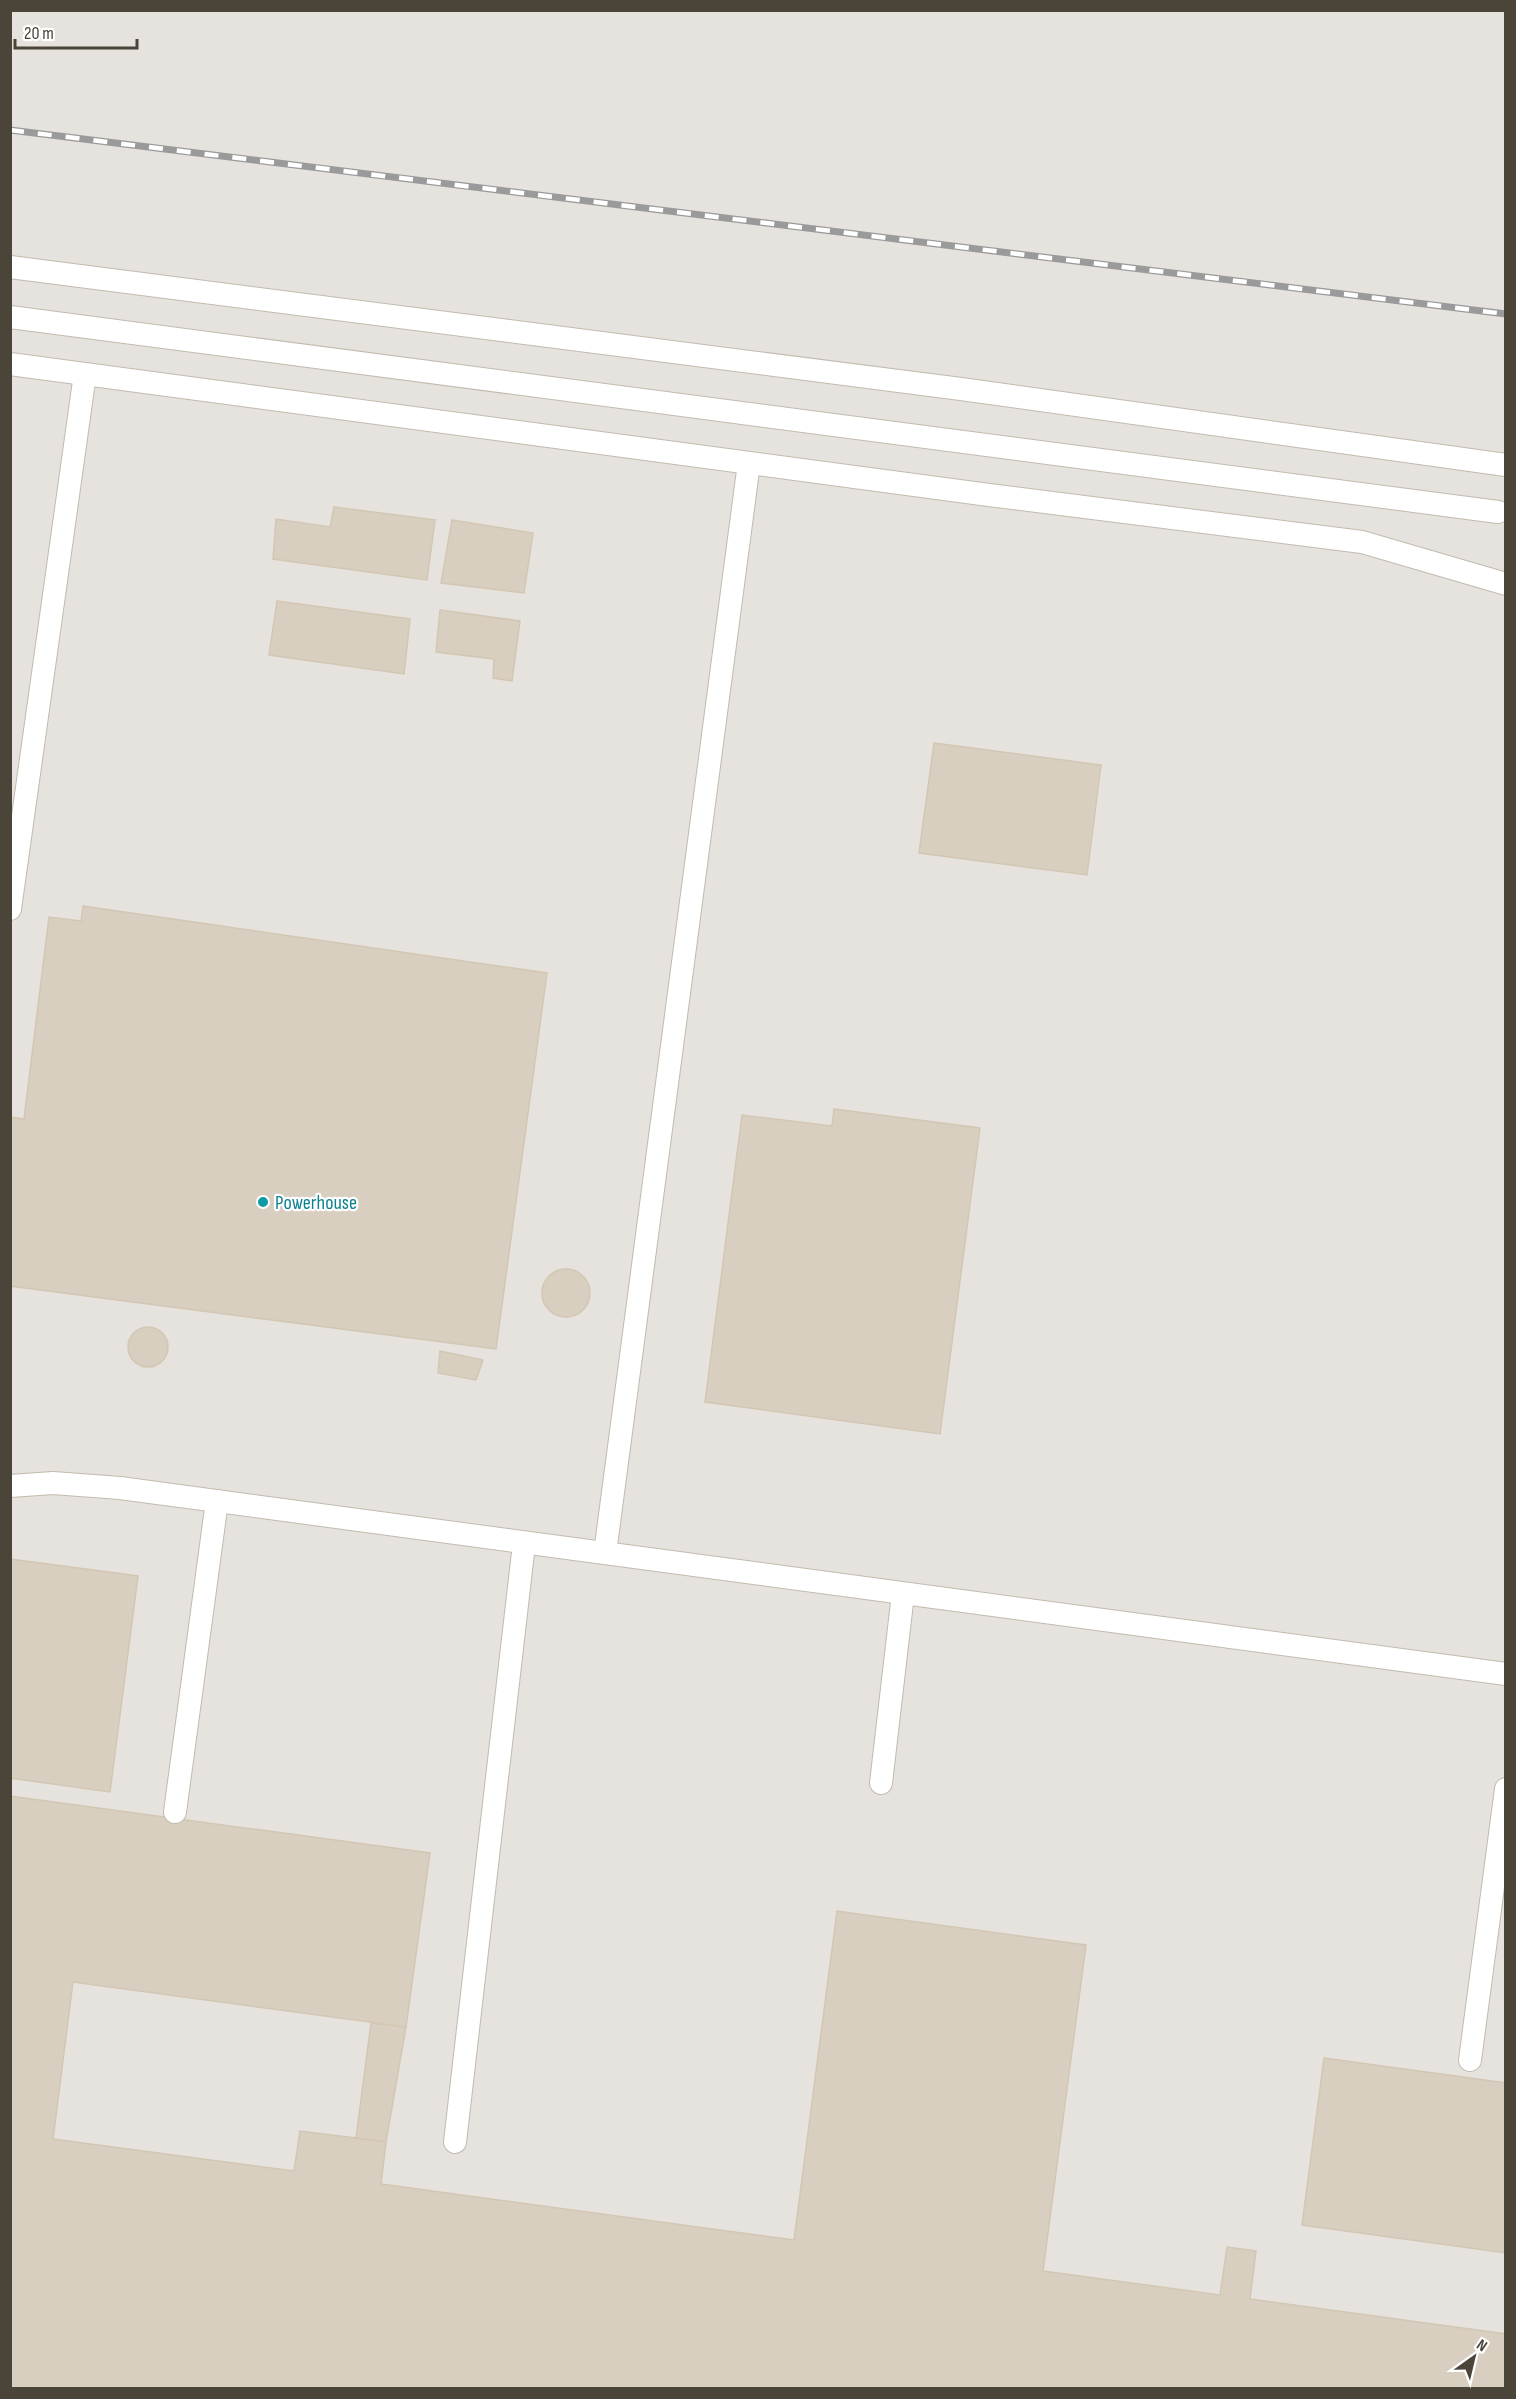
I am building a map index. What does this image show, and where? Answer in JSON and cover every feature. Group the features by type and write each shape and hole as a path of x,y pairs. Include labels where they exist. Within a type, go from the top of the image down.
{"lane":[{"path":"10,267 961,389 1506,465"},
{"path":"10,317 1498,512"},
{"path":"10,364 1362,542 1506,584"},
{"path":"10,909 85,374"},
{"path":"605,1553 749,463"},
{"path":"10,1486 53,1482 120,1488 1506,1674"},
{"path":"175,1812 217,1501"},
{"path":"455,2142 524,1544"},
{"path":"881,1783 903,1594"},
{"path":"1470,2060 1506,1789"}],"shaded area":[{"path":"11,11 1505,11 1505,2388 11,2388"}],"building":[{"path":"334,507 435,520 427,580 273,559 276,519 330,527"},
{"path":"452,520 533,533 524,593 441,583"},
{"path":"277,601 410,619 404,674 269,655"},
{"path":"440,610 520,621 512,681 493,678 494,659 436,652"},
{"path":"934,743 1101,765 1087,875 919,853"},
{"name":"Powerhouse","path":"83,906 547,973 496,1349 10,1286 10,1117 24,1119 49,917 81,921"},
{"path":"834,1109 980,1128 940,1434 705,1402 742,1115 832,1126"},
{"path":"561,1269 571,1269 583,1276 590,1288 590,1298 583,1310 571,1317 561,1317 546,1306 542,1298 542,1288 553,1273"},
{"path":"148,1327 162,1333 168,1347 162,1361 148,1367 134,1361 128,1347 134,1333"},
{"path":"440,1351 483,1360 476,1380 438,1373"},
{"path":"10,1559 138,1576 110,1792 10,1778"},
{"path":"10,1796 430,1853 406,2027 73,1982 53,2139 294,2171 300,2131 386,2142 381,2184 794,2240 837,1911 1086,1945 1043,2271 1220,2295 1227,2247 1256,2251 1250,2299 1506,2334 1506,2388 10,2388"},
{"path":"371,2023 406,2027 386,2142 356,2138"},
{"path":"1324,2058 1506,2083 1506,2253 1302,2225"}],"railway":[{"path":"10,130 1506,314"}],"place":[{"name":"Powerhouse","path":"263,1202"}]}
